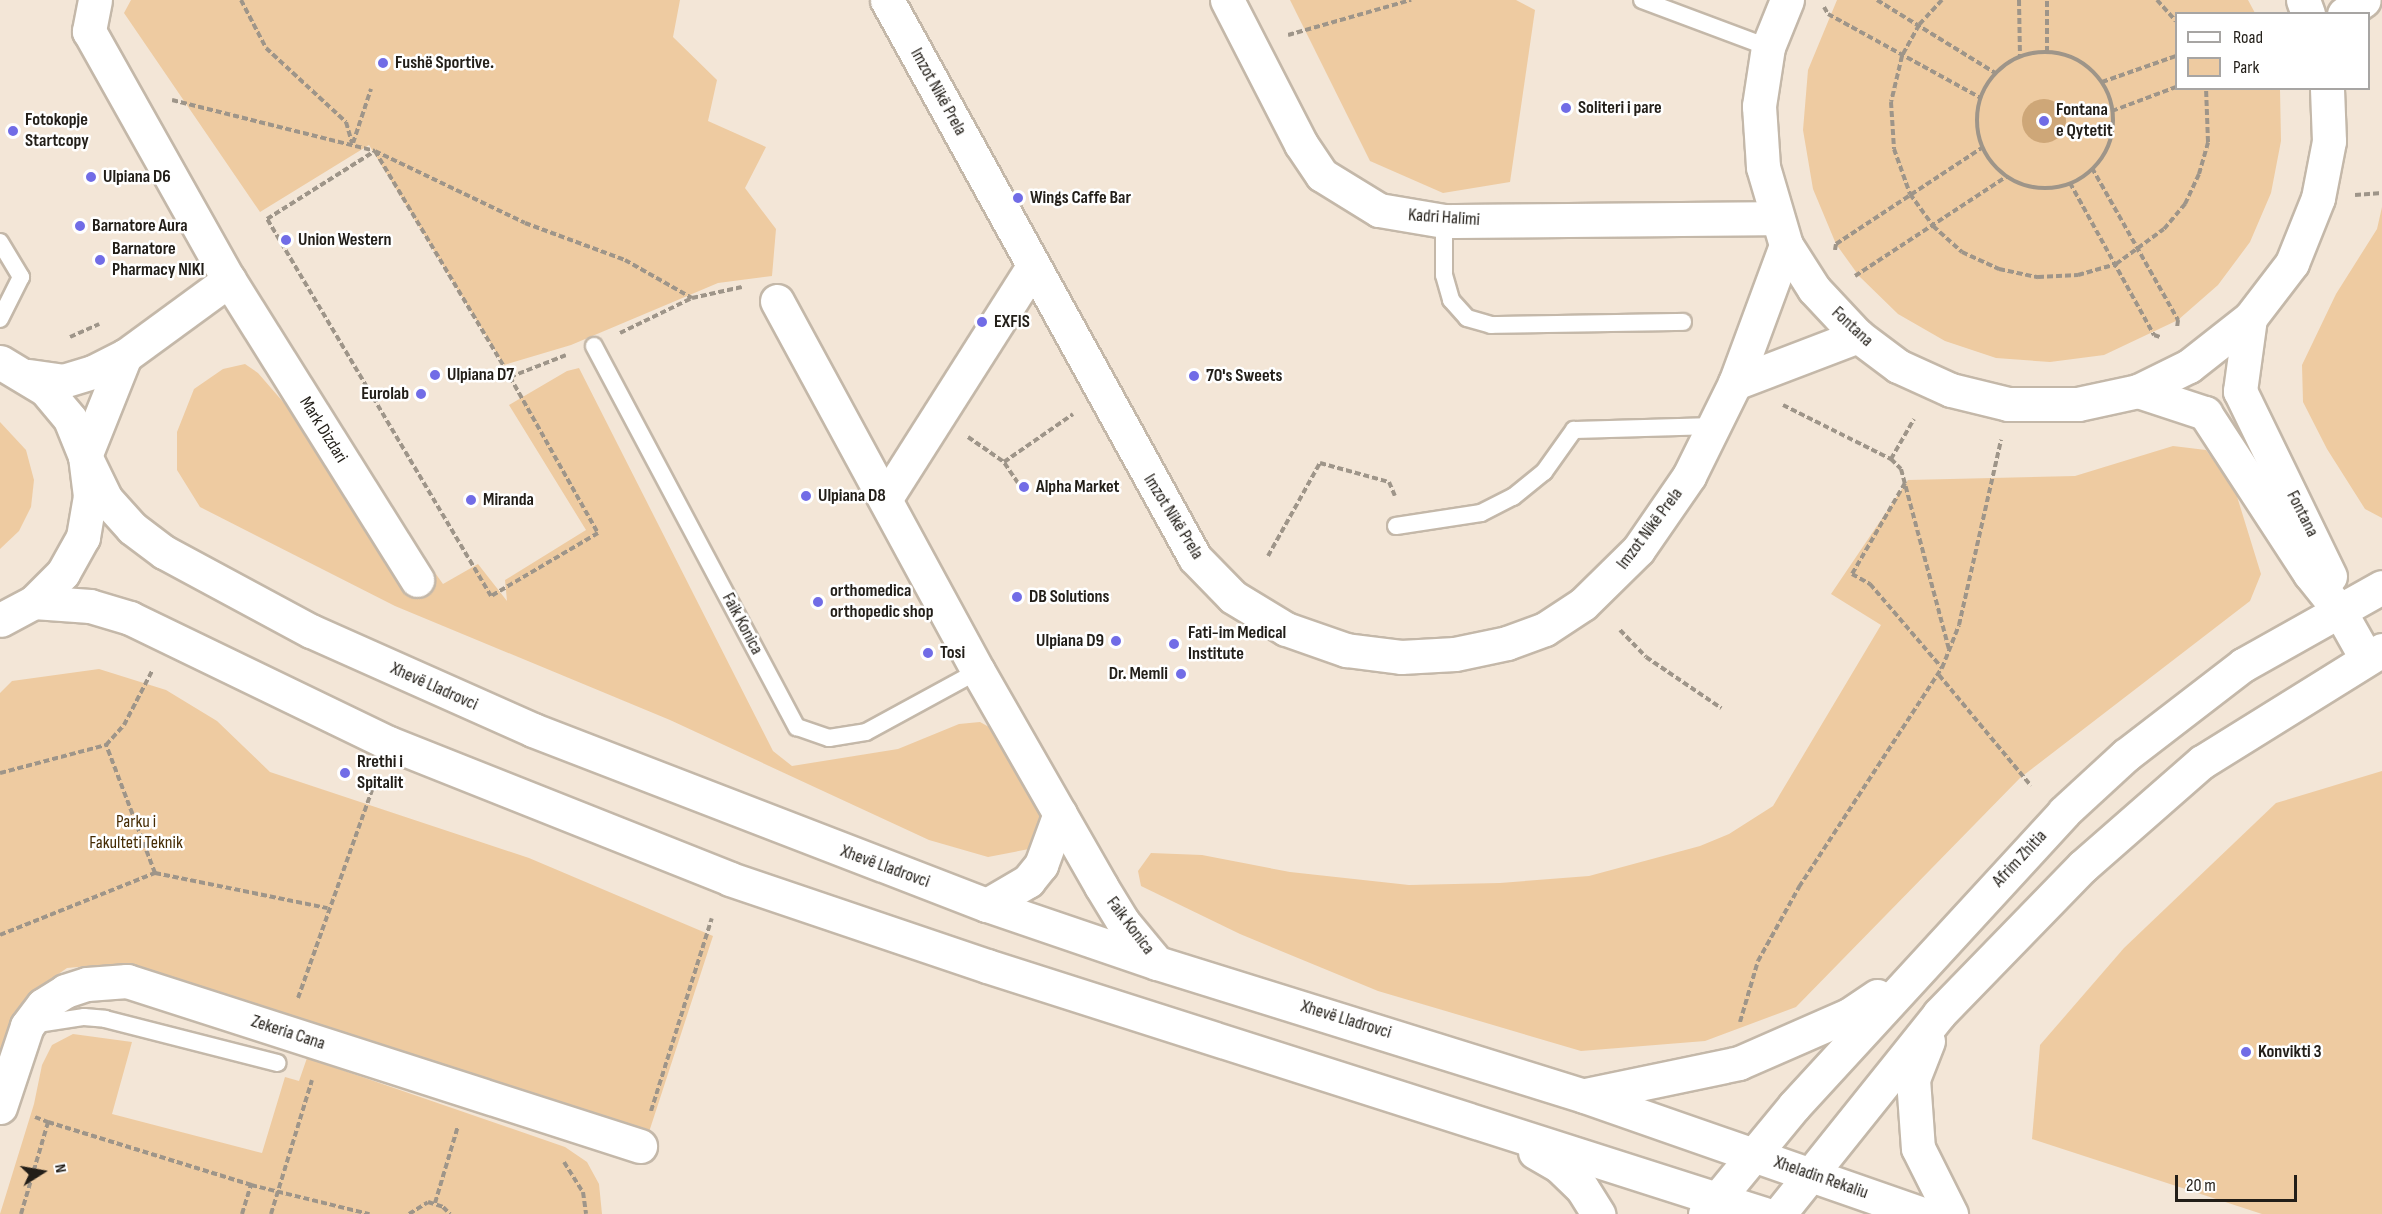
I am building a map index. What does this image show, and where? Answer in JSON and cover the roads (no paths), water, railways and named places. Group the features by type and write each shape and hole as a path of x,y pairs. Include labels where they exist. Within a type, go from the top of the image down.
{"street":[{"name":"Mark Dizdari","path":"95,0 89,31 230,280 417,580"},
{"name":"Imzot Nikë Prela","path":"887,0 1195,558 1233,597 1286,629 1346,650 1401,657 1455,654 1508,643 1545,629 1583,604 1638,550 1689,476 1716,426 1735,383 1781,231"},
{"name":"Kadri Halimi","path":"1227,0 1301,144 1322,174 1378,210 1444,221 1781,231"},
{"name":"Fontana","path":"1787,0 1768,47 1759,106 1763,167 1781,231 1814,289 1858,336 1899,366 1951,390 2008,404 2078,404 2138,391 2189,366 2250,318 2292,263 2318,198 2329,141 2327,90"},
{"path":"2347,12 2364,0"},
{"path":"886,498 1033,266"},
{"path":"29,376 63,381 125,356 230,280"},
{"name":"Faik Konica","path":"777,301 978,671 1123,922 1157,963"},
{"name":"Fontana","path":"2250,318 2240,391 2327,565 2339,610"},
{"path":"1735,383 1858,336"},
{"path":"85,456 125,356"},
{"path":"0,362 29,376 58,403 85,456 90,496 82,537 63,573 34,602 0,620"},
{"name":"Fontana","path":"2138,391 2205,413 2310,574 2377,659"},
{"name":"Xhevë Lladrovci","path":"85,456 106,500 132,528 183,563 311,631 533,730 987,905 1157,963 1584,1096 1753,1154"},
{"name":"Afrim Zhitia","path":"1711,1207 1753,1154 1918,968 2064,812 2126,755 2243,665 2382,587"},
{"path":"34,602 90,606 169,634 389,743 730,879 1497,1130 1711,1207 1764,1214"},
{"path":"1779,1214 1939,1014 2083,866 2202,762 2377,659"},
{"path":"987,905 1028,881 1041,865 1060,813"},
{"path":"1584,1096 1739,1063 1849,1015 1918,968"},
{"name":"Zekeria Cana","path":"0,1107 27,1026 43,1005 65,991 108,980 147,984 281,1048 640,1146"},
{"path":"1939,1014 1912,1079 1918,1148 1950,1214"},
{"path":"1497,1130 1559,1166 1582,1188 1598,1214"},
{"name":"Xheladin Rekaliu","path":"1753,1154 1922,1214"}],"lane":[{"path":"1642,0 1768,47"},
{"path":"1444,221 1444,275 1451,300 1467,318 1491,325 1683,322"},
{"path":"0,242 21,277 0,319"},
{"name":"Faik Konica","path":"594,346 797,727 829,738 866,732 978,671"},
{"path":"1396,526 1481,513 1513,497 1545,472 1574,430 1716,426"},
{"path":"27,1026 84,1017 281,1048"}],"place":[{"name":"Fushë Sportive.","path":"383,63"},
{"name":"Soliteri i pare","path":"1566,108"},
{"name":"Fontana e Qytetit","path":"2044,121"},
{"name":"Fotokopje Startcopy","path":"13,131"},
{"name":"Ulpiana D6","path":"91,177"},
{"name":"Wings Caffe Bar","path":"1018,198"},
{"name":"Barnatore Aura","path":"80,226"},
{"name":"Union Western","path":"286,240"},
{"name":"Barnatore Pharmacy NIKI","path":"100,260"},
{"name":"EXFIS","path":"982,322"},
{"name":"Ulpiana D7","path":"435,375"},
{"name":"70's Sweets","path":"1194,376"},
{"name":"Eurolab","path":"421,394"},
{"name":"Alpha Market","path":"1024,487"},
{"name":"Ulpiana D8","path":"806,496"},
{"name":"Miranda","path":"471,500"},
{"name":"DB Solutions","path":"1017,597"},
{"name":"orthomedica orthopedic shop","path":"818,602"},
{"name":"Ulpiana D9","path":"1116,641"},
{"name":"Fati-im Medical Institute","path":"1174,644"},
{"name":"Tosi","path":"928,653"},
{"name":"Dr. Memli","path":"1181,674"},
{"name":"Rrethi i Spitalit","path":"345,773"},
{"name":"Konvikti 3","path":"2246,1052"}],"park label":[{"name":"Parku i Fakulteti Teknik","path":"136,833"}]}
